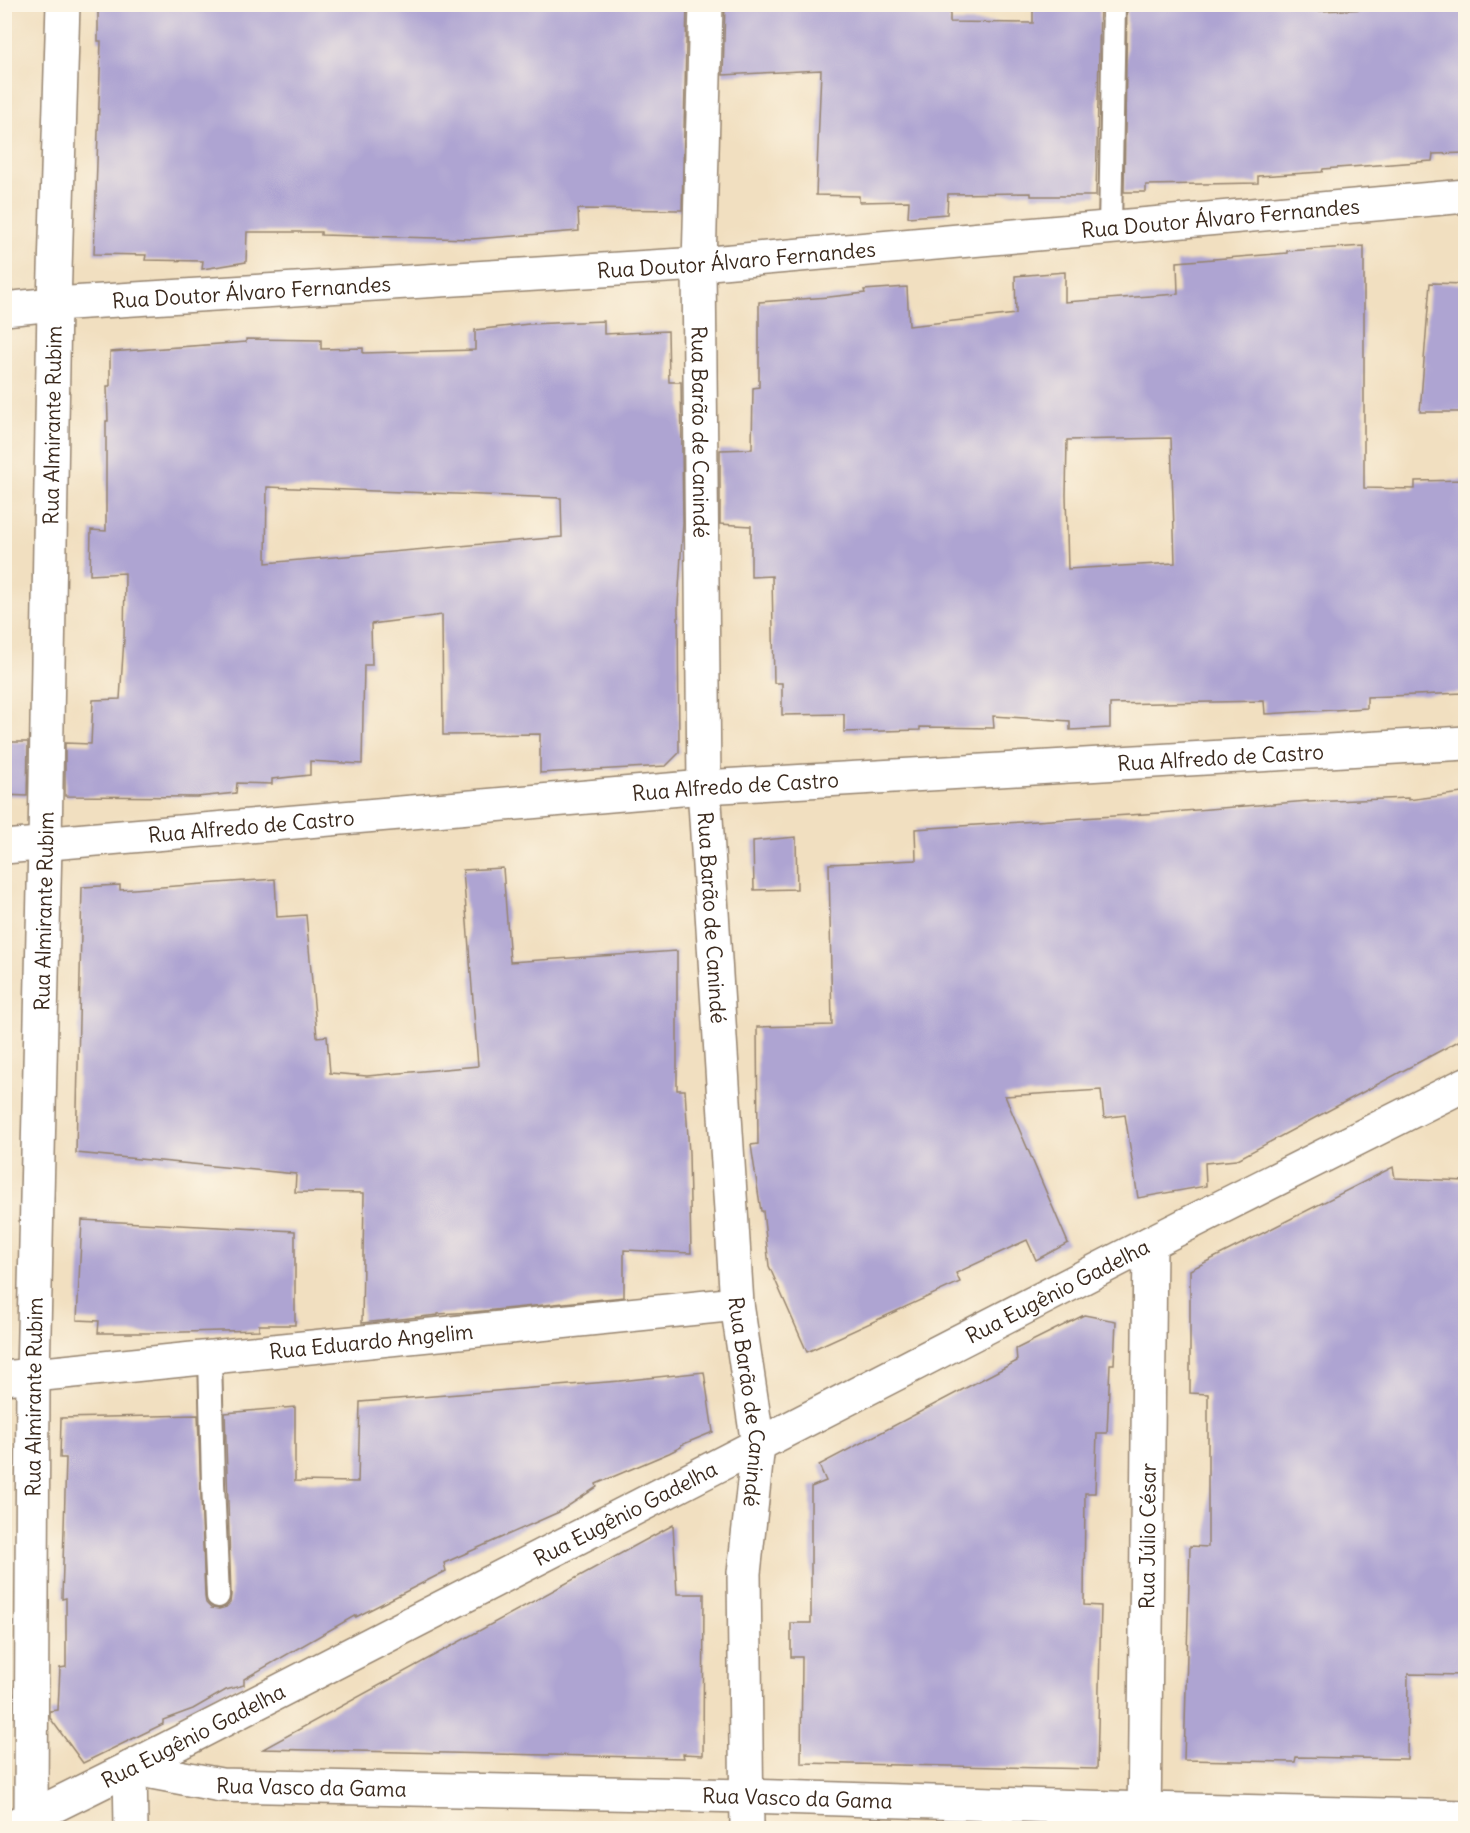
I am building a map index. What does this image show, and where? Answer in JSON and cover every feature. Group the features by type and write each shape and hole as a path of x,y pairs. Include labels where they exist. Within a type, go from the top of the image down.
{"street":[{"name":"Rua Almirante Rubim","path":"20,1823 19,1377 45,843 54,304 63,4"},
{"name":"Rua Barão de Canindé","path":"706,4 699,264 704,787 737,1304 758,1445 744,1572 747,1828"},
{"name":"Rua Doutor Álvaro Fernandes","path":"4,309 699,264 1466,196"},
{"name":"Rua Alfredo de Castro","path":"4,847 704,787 1466,743"},
{"name":"Rua Eugênio Gadelha","path":"20,1823 1150,1243 1466,1084"},
{"name":"Rua Júlio César","path":"1145,1819 1150,1243"},
{"name":"Rua Eduardo Angelim","path":"19,1377 737,1304"},
{"name":"Rua Vasco da Gama","path":"130,1768 220,1785 746,1796 1145,1819 1466,1817"},
{"path":"130,1768 131,1828"}],"lane":[{"path":"1110,228 1114,4"},
{"path":"210,1356 218,1596"}],"building":[{"path":"105,4 687,4 682,210 578,209 579,231 473,239 321,235 321,232 247,232 246,262 202,269 203,261 145,260 146,255 94,254 101,41 98,41 98,6"},
{"path":"725,4 950,4 950,22 1033,23 1033,4 1100,4 1096,196 1031,196 1031,193 948,194 947,214 908,217 909,201 859,202 859,196 816,195 821,70 723,75"},
{"path":"1127,4 1319,4 1319,11 1395,8 1396,4 1466,4 1466,153 1433,154 1432,161 1258,176 1258,183 1146,185 1146,192 1124,192"},
{"path":"1364,246 1364,488 1415,489 1415,481 1466,480 1466,681 1463,681 1463,693 1367,697 1367,708 1265,714 1264,701 1110,704 1110,728 1070,730 1070,721 993,716 994,728 920,727 920,730 844,732 844,714 782,715 782,683 774,683 772,576 751,577 751,526 720,524 720,450 752,449 753,388 759,387 759,302 829,297 865,293 864,290 907,287 909,326 1016,314 1015,276 1065,272 1065,302 1178,294 1177,262 1287,253 1287,251","holes":["1171,438 1175,563 1068,569 1067,440"]},
{"path":"1430,283 1466,284 1466,412 1420,412"},
{"path":"604,321 604,334 668,331 669,382 681,382 683,522 678,605 679,753 666,766 540,773 540,734 443,735 442,615 371,624 372,665 364,665 362,764 310,761 310,775 272,779 272,784 237,783 236,793 197,797 65,796 65,743 91,744 93,700 120,699 125,573 90,575 91,530 106,531 106,421 108,421 107,386 110,386 110,352 246,342 246,339 321,340 321,349 363,348 363,353 475,350 475,330 529,324","holes":["267,487 561,498 562,537 266,563"]},
{"path":"4,742 28,742 27,796 4,795"},
{"path":"1462,793 1466,840 1466,1037 1236,1160 1205,1163 1206,1186 1138,1198 1125,1115 1104,1118 1101,1090 1005,1096 1068,1243 1036,1260 1027,1240 956,1273 960,1282 807,1352 769,1266 763,1211 761,1211 751,1145 758,1144 757,1027 832,1025 829,864 916,860 915,829 1308,801 1408,798 1408,800"},
{"path":"796,837 797,889 754,890 753,841"},
{"path":"503,868 510,962 677,951 677,1090 685,1090 691,1253 624,1250 624,1297 362,1323 364,1193 295,1192 296,1174 76,1153 82,887 120,885 120,890 275,879 277,917 306,915 317,1037 327,1036 330,1073 367,1076 478,1066 463,870"},
{"path":"1393,1167 1395,1178 1466,1181 1466,1675 1408,1674 1407,1759 1296,1757 1295,1762 1184,1760 1190,1546 1208,1547 1208,1394 1190,1393 1190,1270"},
{"path":"82,1220 295,1231 295,1325 259,1325 259,1330 98,1333 99,1321 77,1320"},
{"path":"1084,1315 1116,1321 1114,1364 1110,1364 1107,1433 1097,1433 1095,1493 1085,1493 1084,1605 1101,1606 1097,1769 801,1763 802,1657 791,1657 791,1623 811,1623 811,1487 826,1481 819,1465 1017,1361 1016,1349"},
{"path":"704,1372 713,1432 596,1484 597,1487 559,1512 444,1563 446,1571 356,1617 356,1615 244,1679 244,1685 226,1690 193,1709 163,1720 163,1724 83,1763 50,1718 50,1711 58,1710 60,1668 66,1667 66,1598 62,1599 66,1458 60,1458 61,1418 198,1415 205,1597 206,1603 211,1608 219,1609 230,1603 231,1595 225,1413 295,1407 295,1481 358,1482 360,1402"},
{"path":"673,1525 677,1594 704,1594 703,1755 683,1754 684,1758 263,1749"}]}
